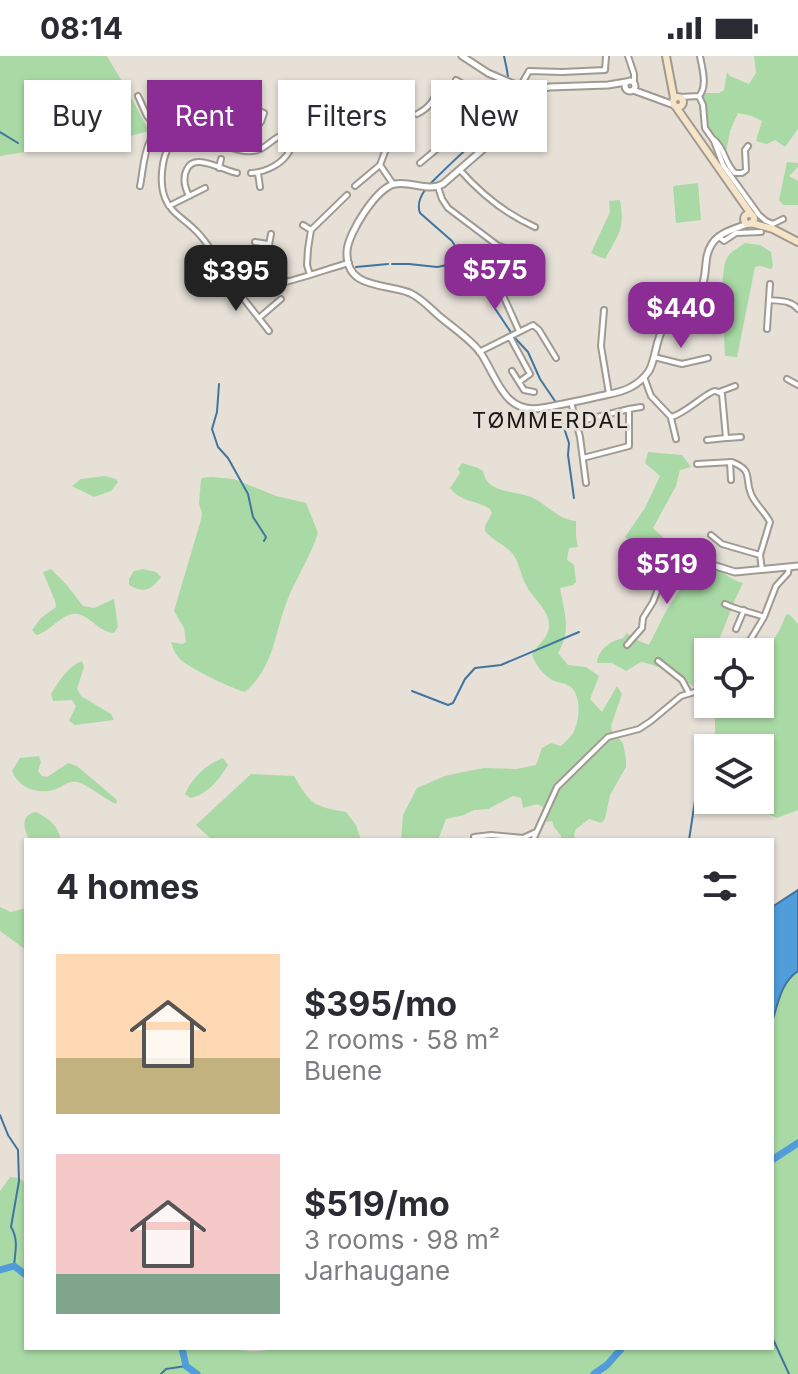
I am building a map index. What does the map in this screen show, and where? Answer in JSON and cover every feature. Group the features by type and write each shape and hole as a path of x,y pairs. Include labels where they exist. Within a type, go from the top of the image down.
{"main road":[{"path":"666,56 672,87 684,117 742,202 748,219 798,242"}],"street":[{"path":"462,56 472,59 503,80"},
{"path":"521,80 529,71 605,70 606,56"},
{"path":"628,56 632,71 630,85"},
{"path":"547,88 630,85 664,101 678,101 699,96 704,90 700,56"},
{"path":"138,96 147,116"},
{"path":"699,96 705,128 725,169 759,215 773,224 783,219"},
{"path":"417,114 431,101"},
{"path":"262,119 266,106"},
{"path":"251,173 277,164 287,157 290,150 288,142 278,137 262,149"},
{"path":"711,137 719,143 728,165 735,173 746,170 745,150 748,146"},
{"path":"140,186 147,151"},
{"path":"167,152 162,181 169,206 200,235 229,274 244,285 273,284 349,263"},
{"path":"355,186 380,165 385,152"},
{"path":"420,163 435,152"},
{"path":"481,152 438,187 393,184 368,207 359,221 347,248 349,263 359,280 415,296 479,352 499,389 515,403 535,409 609,394 636,385 644,377 654,357 664,326 700,291 709,249 719,237 748,219"},
{"path":"219,168 221,159"},
{"path":"189,196 184,186 185,176 193,162 237,173"},
{"path":"380,165 393,184"},
{"path":"460,170 505,211 535,227"},
{"path":"258,173 260,187"},
{"path":"438,187 448,208 497,245 533,260"},
{"path":"169,206 205,188"},
{"path":"310,275 308,249 311,230 347,195"},
{"path":"303,225 311,230"},
{"path":"719,237 724,241 736,233 764,229"},
{"path":"271,234 268,244 273,284"},
{"path":"255,242 268,244"},
{"path":"503,270 511,252"},
{"path":"497,282 519,332"},
{"path":"767,329 770,284"},
{"path":"244,285 243,298 269,331"},
{"path":"499,289 505,286"},
{"path":"259,318 281,299"},
{"path":"769,300 787,302 798,309"},
{"path":"604,310 601,346 609,394"},
{"path":"479,352 532,325 556,358"},
{"path":"510,337 530,374 519,382"},
{"path":"654,357 682,364 708,358"},
{"path":"512,371 524,390 534,392"},
{"path":"644,377 651,396 671,417 676,439"},
{"path":"787,379 798,385"},
{"path":"671,417 693,407 707,394 735,386"},
{"path":"719,392 723,399 726,438"},
{"path":"571,402 586,483"},
{"path":"577,422 641,407"},
{"path":"583,458 629,446 629,409"},
{"path":"707,440 741,437"},
{"path":"730,462 731,480"},
{"path":"697,464 737,463 747,472 751,494 770,521"},
{"path":"770,521 777,520"},
{"path":"762,570 760,555 770,521"},
{"path":"711,535 722,544 760,555"},
{"path":"627,645 642,628 645,614 658,589 669,575 684,568 689,558 735,572 798,566"},
{"path":"751,638 764,617 776,586 788,573 789,567"},
{"path":"725,604 764,617"},
{"path":"736,629 744,610"},
{"path":"658,661 682,680 689,693"},
{"path":"534,838 557,787 608,737 646,726 675,700 694,692"},
{"path":"474,837 523,838 538,830"}],"green space":[{"path":"0,56 107,56 121,80 24,80 25,152 0,156"},
{"path":"754,56 798,56 798,129 785,147 775,140 767,144 756,141 762,121 738,113 730,131 726,153 741,176 731,178 725,173 718,149 701,120 697,93 719,93 724,90 727,72 749,84 756,73"},
{"path":"131,97 147,127 147,132 131,136"},
{"path":"787,162 798,163 789,176 798,181 798,205 783,205 779,200"},
{"path":"698,183 701,220 676,223 673,186"},
{"path":"620,200 620,231 605,259 591,253 610,212 609,201"},
{"path":"745,243 760,245 771,252 773,266 771,269 755,267 737,357 725,356 723,273 729,255"},
{"path":"648,452 682,455 691,467 680,470 676,486 653,528 666,540 649,547 643,556 625,537 645,508 660,476 645,463"},
{"path":"462,463 478,468 483,471 487,481 497,488 531,497 564,518 576,521 578,547 569,548 567,560 574,565 576,582 560,588 566,629 558,653 568,665 586,667 599,676 590,699 602,712 617,686 622,694 611,726 623,743 626,767 610,795 605,819 601,823 589,819 576,829 575,838 561,838 552,821 547,822 545,818 548,810 537,804 523,808 521,798 513,796 488,809 446,819 439,838 401,838 403,815 417,788 445,776 473,770 517,769 536,765 542,748 551,743 561,746 573,733 577,720 578,702 574,691 545,675 532,655 548,632 547,616 526,585 513,554 485,531 492,513 490,509 459,496 450,488 460,473 458,469"},
{"path":"105,476 118,482 111,491 94,497 72,486 81,479"},
{"path":"211,477 234,479 276,496 306,503 318,533 289,596 269,659 245,692 185,663 171,642 186,642 184,628 174,611 202,514 199,503 201,480"},
{"path":"716,565 728,576 743,583 720,638 694,638 694,688 678,676 641,662 626,671 612,663 597,663 606,647 627,633 649,645 666,611 694,569 711,569"},
{"path":"51,569 83,606 94,608 114,599 118,627 114,633 75,614 36,635 32,630 41,618 56,607 43,572"},
{"path":"143,569 156,572 161,577 146,589 129,585 134,571"},
{"path":"789,614 798,624 798,810 777,818 769,814 774,814 774,734 715,734 715,718 774,718 774,639"},
{"path":"82,661 84,667 77,689 81,696 111,714 114,720 75,725 69,721 76,706 72,700 53,701 51,694 61,679"},
{"path":"39,756 38,771 42,776 47,777 68,763 77,766 117,800 116,804 77,782 47,791 24,786 12,771 20,758"},
{"path":"223,758 228,765 212,786 190,798 185,794 200,772"},
{"path":"251,774 294,776 314,803 346,812 356,825 360,838 210,838 196,825"},
{"path":"36,812 45,817 58,830 60,838 29,838 24,823"},
{"path":"0,907 11,912 24,909 24,949 0,931"},
{"path":"798,971 798,1374 0,1374 0,1191 10,1177 24,1182 24,1350 774,1350 774,1015 784,987"}],"water":[{"path":"798,890 798,971 784,987 774,1015 774,906"}],"waterway":[{"path":"429,185 508,112 510,93 504,56"},
{"path":"0,132 18,143"},
{"path":"425,190 420,201 420,213 452,241 514,337 528,352 540,379 555,401 569,443 574,498"},
{"path":"392,264 437,267 462,262"},
{"path":"356,267 388,264"},
{"path":"219,384 212,429 218,447 228,458 248,494 253,517 266,537 264,541"},
{"path":"412,691 448,705 453,703 465,679 475,668 501,665 579,632"},
{"path":"689,838 694,807"},
{"path":"0,1115 18,1150 19,1181 11,1227 16,1241 14,1266"},
{"path":"774,1159 798,1143"},
{"path":"0,1270 14,1266 24,1274"},
{"path":"774,1341 789,1374"},
{"path":"182,1350 186,1366 197,1374"},
{"path":"594,1374 620,1350"},
{"path":"161,1374 166,1369 186,1366"}],"district":[{"name":"TØMMERDAL","path":"551,420"}]}
